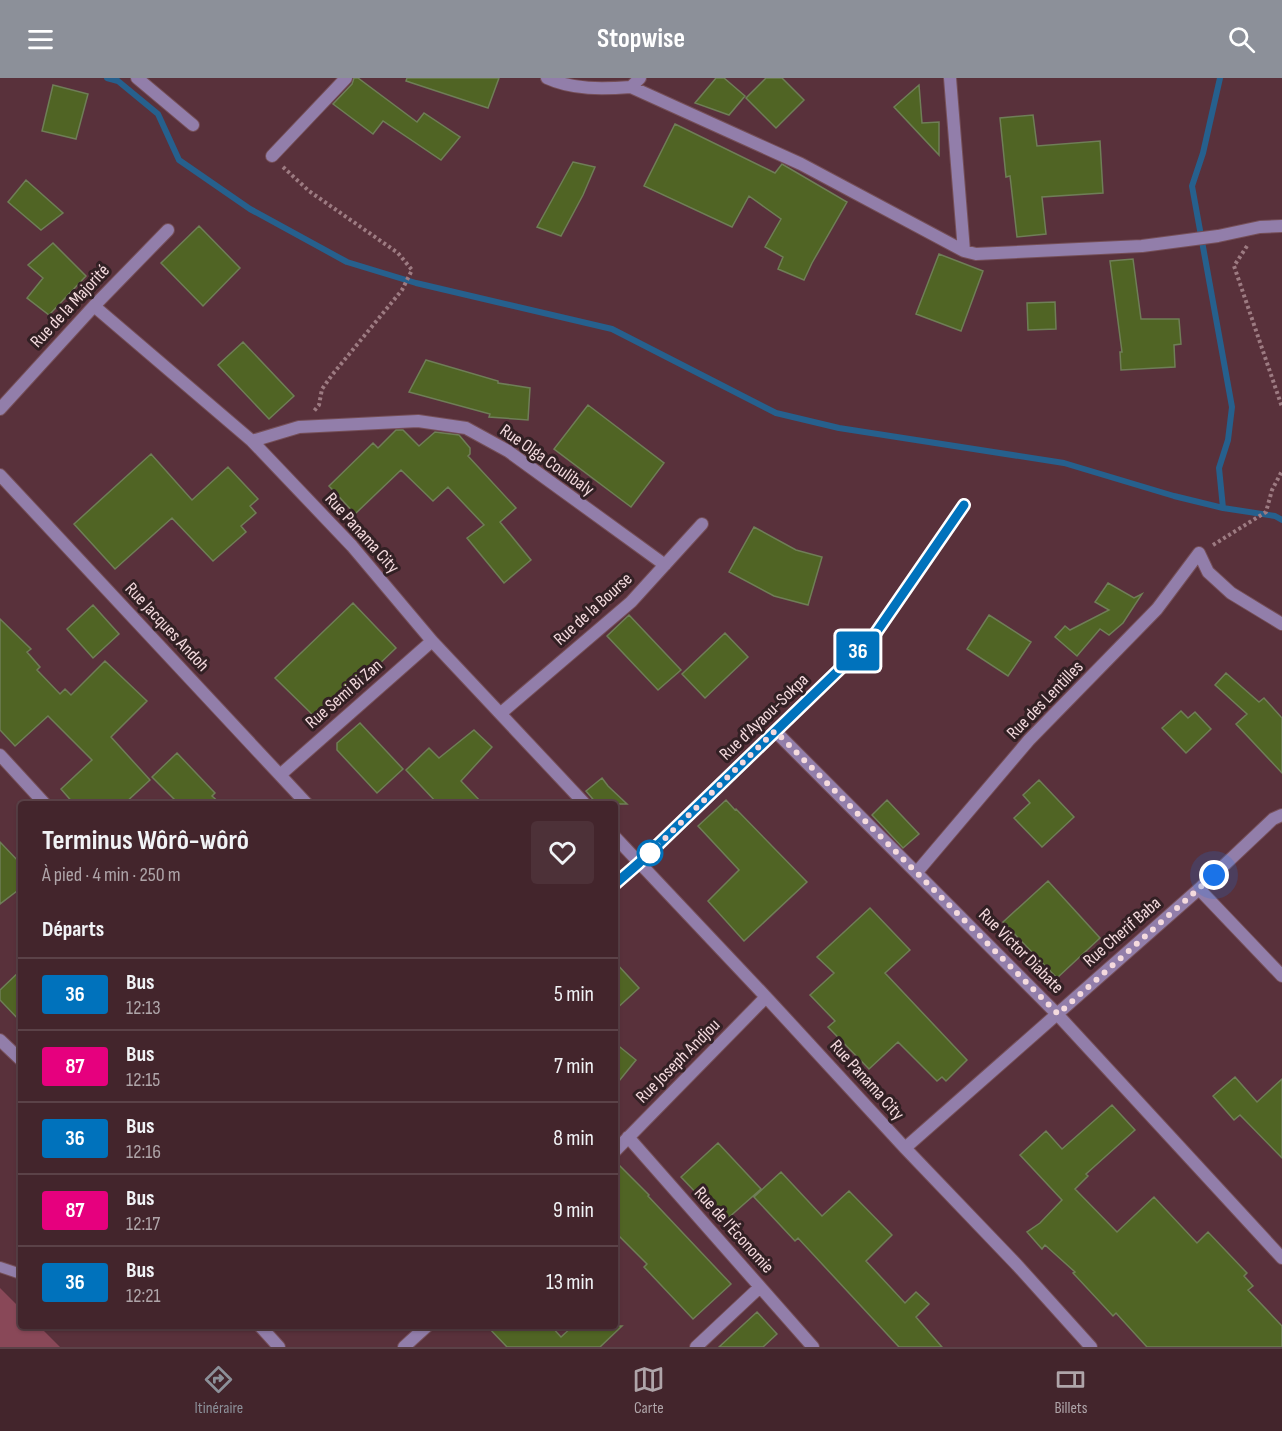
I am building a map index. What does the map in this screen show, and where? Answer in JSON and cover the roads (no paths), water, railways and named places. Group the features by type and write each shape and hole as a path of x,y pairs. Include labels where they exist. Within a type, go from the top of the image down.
{"street":[{"path":"137,78 192,125"},
{"path":"272,156 346,78"},
{"path":"547,78 556,82 597,89 636,83 801,164 964,251 976,254 1142,246 1218,236 1260,227 1282,226"},
{"path":"950,78 964,251"},
{"name":"Rue de la Majorité","path":"0,409 94,306 168,230"},
{"name":"Rue Panama City","path":"94,306 252,441 352,546 432,641 582,801"},
{"name":"Rue Olga Coulibaly","path":"252,441 299,427 418,421 466,428 508,451 665,566"},
{"name":"Rue Jacques Andoh","path":"0,475 304,801"},
{"name":"Rue d'Ayaou-Sokpa","path":"618,881 873,637 964,505"},
{"name":"Rue de la Bourse","path":"501,713 631,602 702,524"},
{"name":"Rue des Lentilles","path":"917,872 1029,740 1157,609 1199,553 1208,572 1231,593 1282,624"},
{"name":"Rue Semi Bi Zan","path":"280,775 432,641"},
{"name":"Rue Victor Diabate","path":"775,731 1058,1014 1282,1258"},
{"path":"0,755 42,801"},
{"name":"Rue Cherif Baba","path":"905,1148 1199,889 1273,819 1282,815"},
{"name":"Rue Panama City","path":"618,840 1017,1265 1091,1347"},
{"path":"1199,889 1282,975"},
{"name":"Rue Joseph Andjou","path":"618,1147 766,997"},
{"path":"0,1040 18,1057"},
{"name":"Rue de l'Économie","path":"628,1137 813,1347"},
{"path":"696,1347 760,1287"},
{"path":"263,1329 279,1347"},
{"path":"410,1345 424,1329"}],"lane":[{"path":"0,1267 18,1273"}],"waterway":[{"path":"107,78 118,81 158,114 179,160 250,209 347,262 416,283 612,329 776,413 839,428 1064,463 1174,496 1223,508 1275,516 1282,520"},
{"path":"1220,78 1203,153 1192,186 1232,407 1228,440 1219,468 1223,508"}]}
